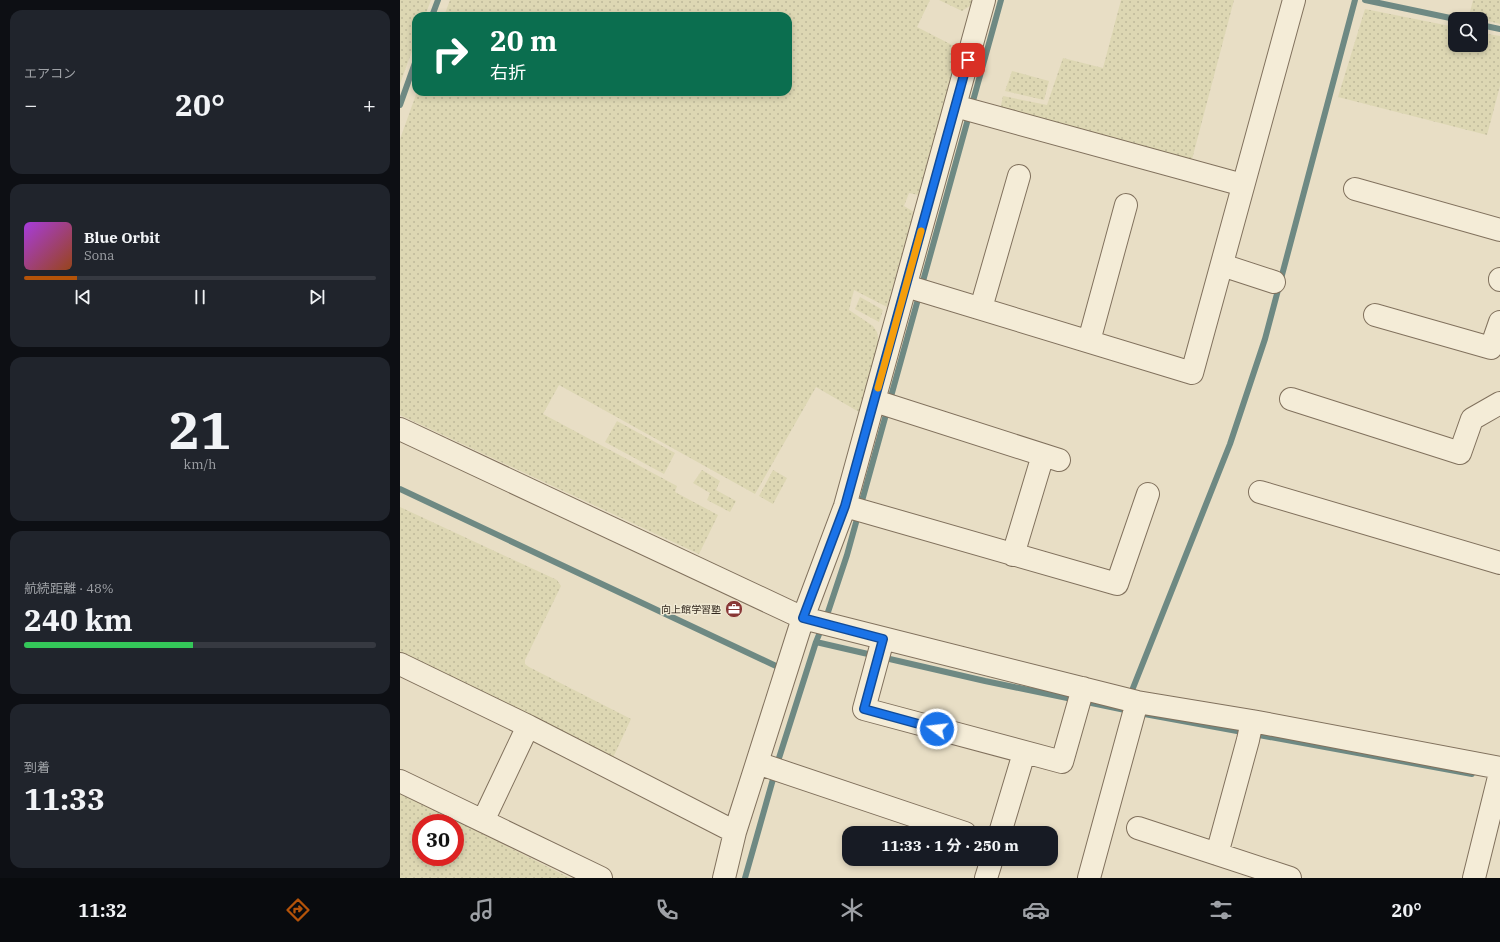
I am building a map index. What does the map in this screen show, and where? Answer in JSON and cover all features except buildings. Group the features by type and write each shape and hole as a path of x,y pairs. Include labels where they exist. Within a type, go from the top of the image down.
{"street":[{"path":"724,878 735,832 770,767 854,508 966,109 984,0"},
{"path":"916,289 1192,373 1294,0"},
{"path":"966,109 1244,185"},
{"path":"980,308 1019,176"},
{"path":"1355,189 1500,230"},
{"path":"1089,341 1126,205"},
{"path":"1222,265 1274,282"},
{"path":"1375,315 1491,348 1500,322"},
{"path":"1291,399 1460,453 1472,419 1500,403"},
{"path":"884,404 1051,457 1013,555"},
{"path":"400,429 880,650 1134,710 1250,729 1499,780 1474,878"},
{"path":"1260,492 1500,563"},
{"path":"854,508 1117,584 1148,494"},
{"path":"880,650 864,709 1062,762 1081,697"},
{"path":"400,664 528,726 735,832"},
{"path":"1089,878 1134,710"},
{"path":"483,821 528,726"},
{"path":"1217,854 1250,729"},
{"path":"1002,826 1024,753"},
{"path":"770,767 944,826"},
{"path":"400,781 601,878"},
{"path":"1138,828 1290,878"},
{"path":"986,878 990,866"}],"shaded area":[{"path":"400,0 431,0 426,12 412,12 412,51 400,84"},
{"path":"450,0 930,0 917,27 954,46 957,50 958,54 918,195 909,193 904,206 914,212 887,307 854,290 849,310 873,326 877,332 879,343 859,412 816,387 755,494 559,385 543,414 677,486 675,492 718,515 699,554 400,415 400,139 416,96 792,96 792,12 446,12"},
{"path":"939,0 974,0 973,4 962,11"},
{"path":"1121,0 1234,0 1191,163 1000,110 1003,96 1047,105 1063,58 1103,68"},
{"path":"1473,0 1500,0 1500,24 1488,21 1488,12 1470,12"},
{"path":"1365,9 1448,26 1448,52 1488,52 1488,34 1500,36 1500,86 1487,135 1338,97"},
{"path":"1012,71 1049,81 1044,100 1005,91"},
{"path":"860,297 883,310 879,322 855,309"},
{"path":"617,421 675,453 664,474 605,442"},
{"path":"702,470 720,481 716,490 736,501 730,512 707,500 710,493 693,483"},
{"path":"773,470 787,478 773,504 759,496"},
{"path":"400,507 557,580 561,586 525,660 525,664 631,719 611,762 400,657"},
{"path":"400,792 443,814 412,814 412,866 464,866 464,824 570,878 400,878"}],"waterway":[{"path":"434,12 438,0"},
{"path":"745,878 779,758 816,642 828,612 847,555 1001,0"},
{"path":"1133,688 1230,444 1265,339 1355,0"},
{"path":"1365,0 1448,18"},
{"path":"1488,26 1500,29"},
{"path":"400,105 412,71"},
{"path":"400,489 776,666"},
{"path":"816,642 985,681 1130,711"},
{"path":"1139,713 1472,774"}],"slow traffic":[{"path":"878,388 921,231"}],"place":[{"name":"向上館学習塾","path":"734,609"}],"route":[{"path":"937,729 864,709 883,639 803,618 845,506 968,60"}]}
